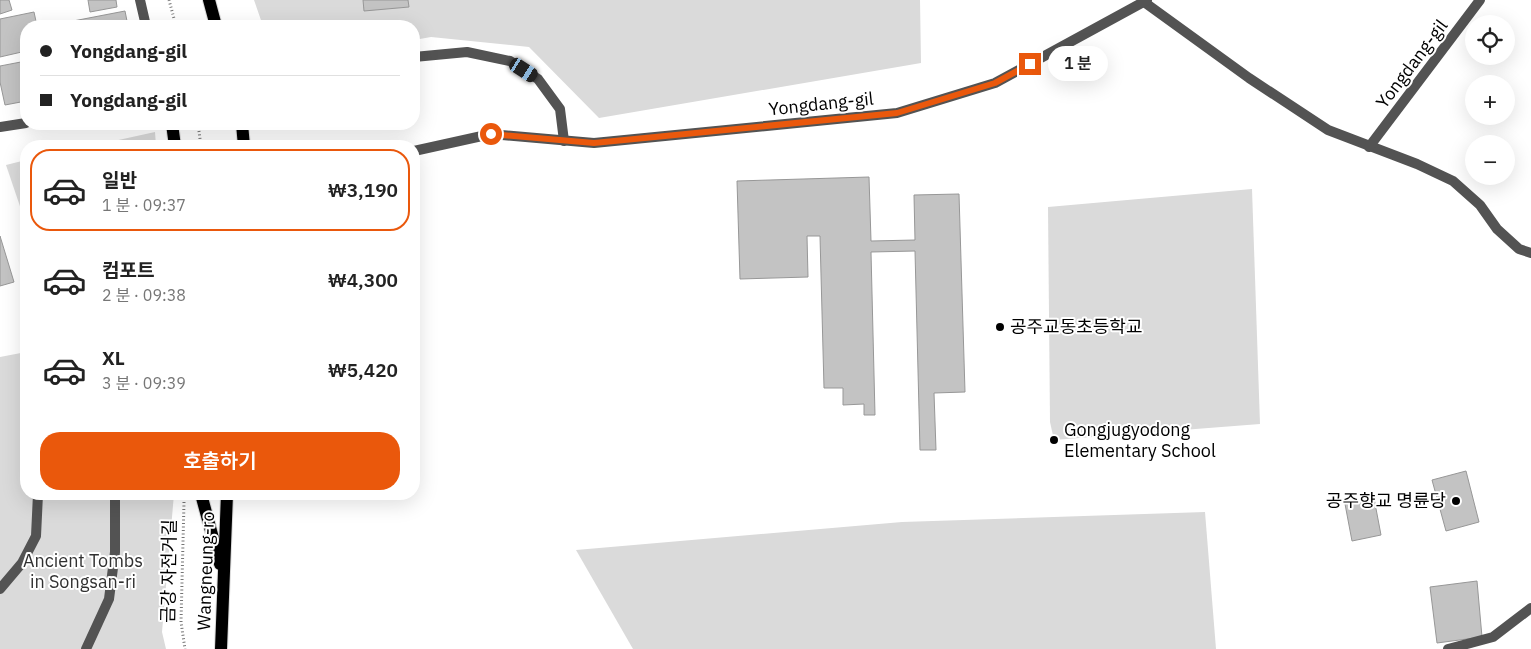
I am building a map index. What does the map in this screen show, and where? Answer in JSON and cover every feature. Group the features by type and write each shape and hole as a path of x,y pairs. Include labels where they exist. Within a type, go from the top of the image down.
{"main road":[{"path":"209,0 214,20"},
{"path":"203,500 223,577"},
{"name":"Wangneung-ro","path":"221,649 227,500"}],"street":[{"path":"140,0 145,20"},
{"name":"Yongdang-gil","path":"1369,147 1480,0"},
{"path":"1145,1 1249,78 1328,130 1417,164 1453,182 1480,204 1497,229 1519,249 1531,253"},
{"name":"Yongdang-gil","path":"420,150 491,134 594,143 897,113 995,83 1145,1"},
{"path":"420,57 467,52 510,61 538,79 560,109 564,141"},
{"path":"2,126 20,124"},
{"path":"0,589 22,563 36,536 38,500"},
{"path":"86,649 109,599 115,552 115,500"},
{"path":"1448,649 1493,637 1531,608"}],"path":[{"path":"169,0 174,20"},
{"name":"금강 자전거길","path":"185,500 181,622 185,649"}],"green space":[{"path":"254,0 920,0 921,63 599,118 529,47 431,37 420,39 420,20 261,20"},
{"path":"155,132 156,140 118,140"},
{"path":"20,162 20,206 6,165"},
{"path":"1252,189 1260,424 1054,440 1050,422 1048,207"},
{"name":"Ancient Tombs in Songsan-ri","path":"20,353 20,500 173,500 162,632 166,649 0,649 0,357"},
{"path":"1205,512 1216,649 633,649 576,550 902,522"}],"building":[{"path":"0,0 9,0 12,10 0,14"},
{"path":"88,0 116,0 117,7 90,12"},
{"path":"363,0 408,0 409,7 364,11"},
{"path":"125,11 127,20 78,20"},
{"path":"34,12 36,20 20,20 20,52 0,57 0,19"},
{"path":"20,62 20,102 5,105 0,82 0,66"},
{"path":"869,177 871,241 915,240 914,195 959,194 965,392 934,393 936,450 920,450 915,251 871,252 875,415 864,415 864,404 843,405 843,388 824,388 820,236 807,236 808,277 740,279 737,181"},
{"path":"0,236 14,282 0,286"},
{"name":"공주향교 명륜당","path":"1466,471 1479,522 1446,531 1432,480"},
{"path":"1374,498 1381,535 1352,541 1345,504"},
{"path":"1477,581 1482,637 1437,643 1430,587"}],"place":[{"name":"공주교동초등학교","path":"1000,327"},
{"name":"Gongjugyodong Elementary School","path":"1054,440"},
{"name":"공주향교 명륜당","path":"1456,501"}],"route":[{"path":"491,134 594,143 897,113 995,83 1030,64"}]}
